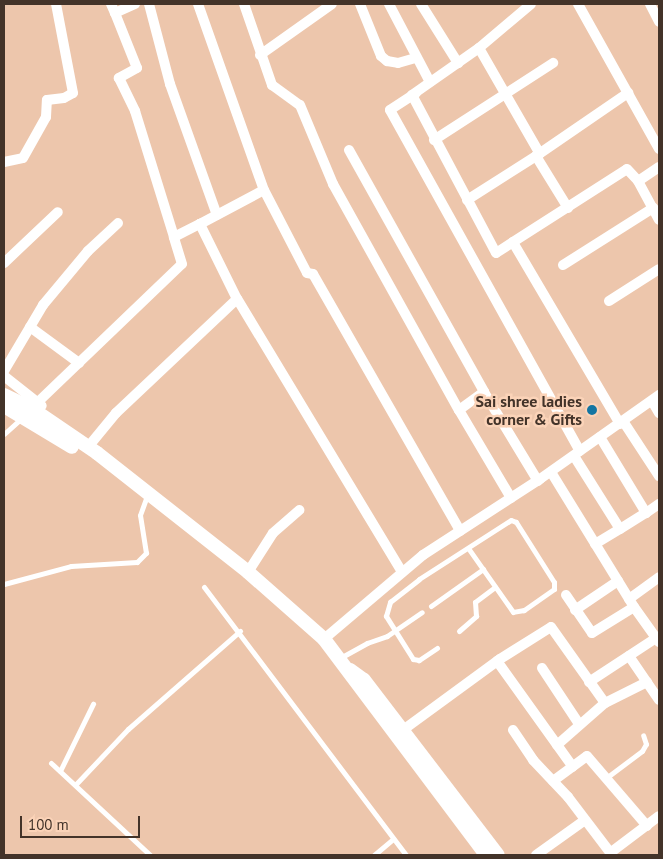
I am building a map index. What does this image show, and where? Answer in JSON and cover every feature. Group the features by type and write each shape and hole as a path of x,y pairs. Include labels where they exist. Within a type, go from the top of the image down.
{"street":[{"path":"4,161 23,158 46,117 48,100 64,98 74,93 56,4"},
{"path":"38,402 182,264 135,111 119,78 137,68 113,8 135,4"},
{"path":"149,4 170,84 217,216"},
{"path":"198,4 264,190 307,272 314,274 460,531"},
{"path":"244,4 260,55 272,85 300,105 333,184 459,410 511,498"},
{"path":"260,55 332,4"},
{"path":"360,4 381,56 387,61 398,63 416,58"},
{"path":"389,4 430,82"},
{"path":"421,4 458,63"},
{"path":"531,4 479,48 390,110 620,530"},
{"path":"578,4 659,150"},
{"path":"650,4 659,22"},
{"path":"479,48 568,208"},
{"path":"434,140 553,63"},
{"path":"416,93 412,95 419,113 496,253 627,169 638,181 659,220"},
{"path":"467,200 628,94"},
{"path":"349,150 484,392 538,481"},
{"path":"638,181 659,167"},
{"path":"174,237 264,190"},
{"path":"563,265 653,208"},
{"path":"4,263 58,212"},
{"path":"4,371 43,304 82,257 118,223"},
{"path":"200,224 237,299 402,572"},
{"path":"513,242 621,422 659,476"},
{"path":"609,301 659,269"},
{"path":"88,447 116,413 237,299"},
{"path":"30,327 79,362"},
{"path":"4,376 38,402 64,430"},
{"path":"459,410 484,392"},
{"path":"4,395 31,408 88,447 103,461 248,572 324,639 344,664 356,686 486,855"},
{"path":"324,639 402,572 460,531 538,481 656,398 659,414"},
{"path":"4,406 24,416 93,461 103,461"},
{"path":"600,438 646,513"},
{"path":"551,472 631,603 658,640 589,682"},
{"path":"595,544 659,504"},
{"path":"248,572 273,534 299,510"},
{"path":"566,595 592,633 631,603 659,577"},
{"path":"575,610 618,581"},
{"path":"403,730 497,661 551,627 605,703"},
{"path":"629,656 659,700"},
{"path":"497,661 572,767"},
{"path":"344,664 364,680 498,855"},
{"path":"542,668 579,724"},
{"path":"557,745 605,703 647,682"},
{"path":"514,730 533,760 586,820 611,854 659,816"},
{"path":"553,781 587,756 647,826"},
{"path":"536,855 586,820"}],"lane":[{"path":"4,434 24,416"},
{"path":"4,584 71,566 137,562 146,553 140,515 147,495"},
{"path":"436,648 419,660 413,660 394,632 385,612 390,602 468,548 514,520 555,585 552,592 516,613 468,548"},
{"path":"431,606 483,569"},
{"path":"204,587 240,631 406,855"},
{"path":"459,631 476,616 475,602 495,587"},
{"path":"344,664 422,612"},
{"path":"76,784 128,729 240,631"},
{"path":"60,771 93,704"},
{"path":"606,778 642,751 646,744 643,735"},
{"path":"51,763 76,784 150,855"},
{"path":"374,855 394,839"}],"place":[{"name":"Sai shree ladies corner & Gifts","path":"592,410"}]}
